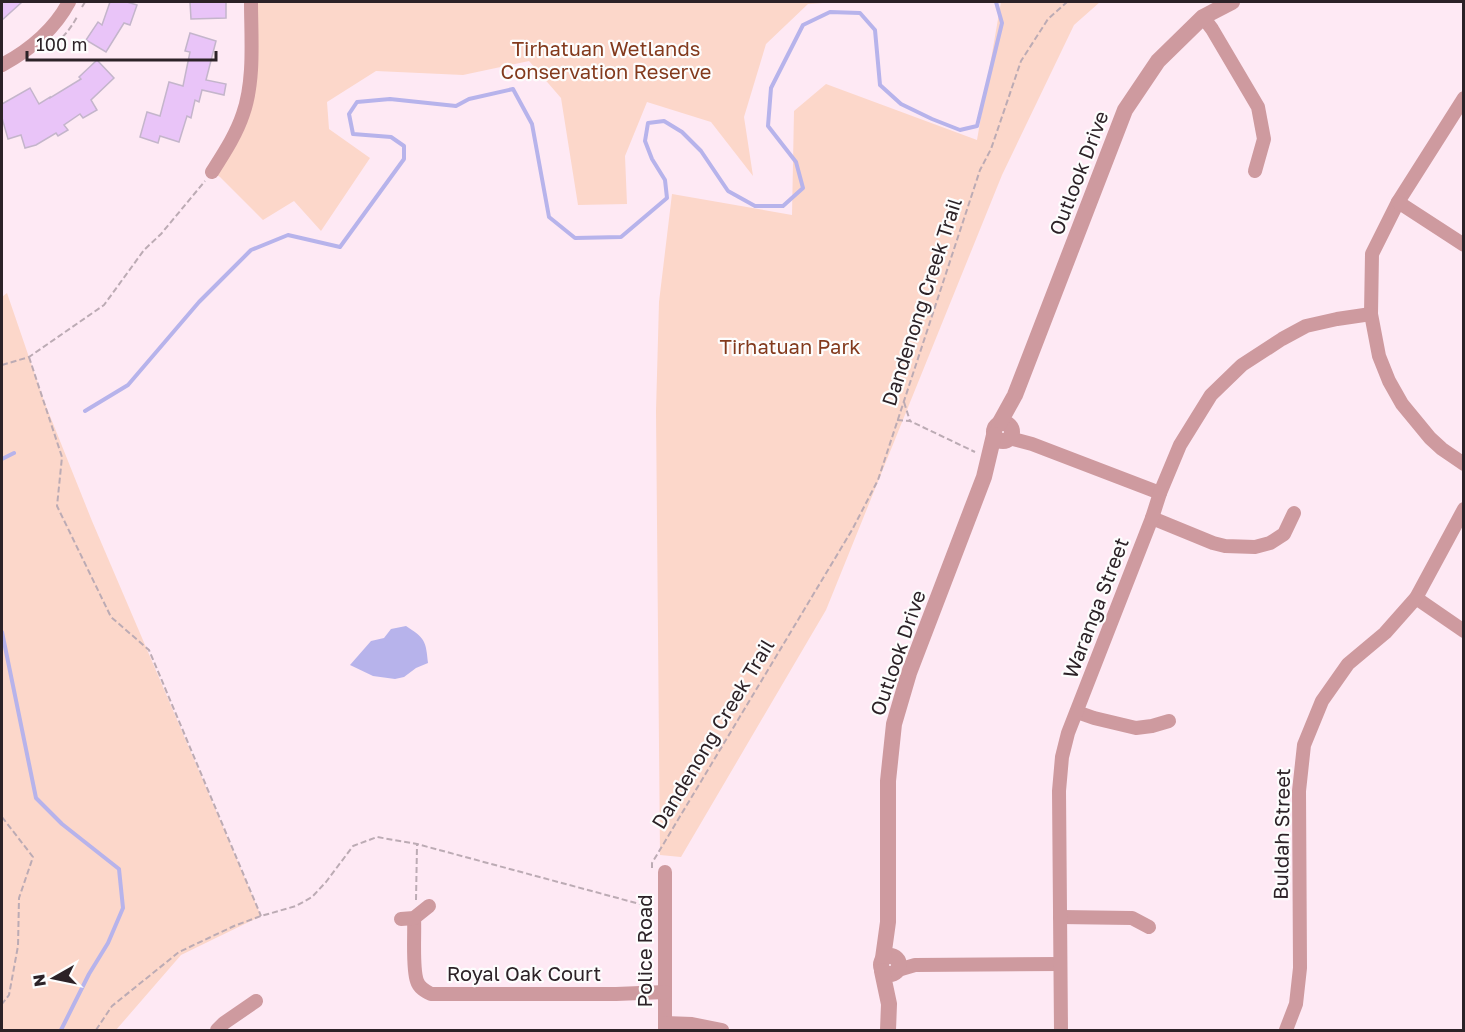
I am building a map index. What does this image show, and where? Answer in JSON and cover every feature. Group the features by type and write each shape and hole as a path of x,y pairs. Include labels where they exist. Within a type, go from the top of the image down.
{"street":[{"path":"2,64 40,39 51,28 69,2"},
{"path":"213,172 229,146 247,101 250,75 251,2"},
{"name":"Outlook Drive","path":"888,1030 892,964 888,922 888,781 894,724 909,673 984,477 1005,433 1016,395 1125,110 1158,61 1203,17 1232,2"},
{"path":"1203,17 1258,107 1264,139 1255,171"},
{"path":"1464,98 1398,202 1372,254 1371,314 1379,356 1402,405 1430,438 1464,464"},
{"path":"1398,202 1464,245"},
{"name":"Waranga Street","path":"1061,1030 1059,790 1062,757 1068,733 1180,445 1211,395 1242,364 1306,326 1371,314"},
{"path":"1005,433 1160,493"},
{"name":"Buldah Street","path":"1286,1030 1296,1004 1300,968 1299,791 1304,745 1322,701 1348,664 1385,633 1416,598 1464,509"},
{"path":"1152,518 1213,543 1225,546 1255,547 1270,543 1284,534 1294,513"},
{"path":"1416,598 1464,631"},
{"path":"1077,712 1137,728 1169,721"},
{"name":"Police Road","path":"658,873 665,1027"},
{"name":"Royal Oak Court","path":"422,903 408,918 417,983 431,994 665,992"},
{"path":"1060,917 1132,918 1149,927"},
{"path":"892,964 1060,964"},
{"path":"217,1030 256,1001"},
{"path":"665,1027 692,1024 722,1030"}],"path":[{"name":"Dandenong Creek Trail","path":"658,873 652,862 852,530 878,480 980,170 991,149 1022,61 1048,19 1067,2"},
{"path":"2,365 29,357 104,305 144,250 161,234 213,172"},
{"path":"29,357 62,458 57,506 111,617 149,650 261,916"},
{"path":"904,402 910,422"},
{"path":"897,420 910,422 975,452"},
{"path":"2,817 33,857 19,898 18,946 9,995 2,1004"},
{"path":"96,1030 112,1006 179,952 234,926 296,906 312,897 352,846 377,837 417,844 651,908"},
{"path":"417,844 422,903"}],"green space":[{"name":"Tirhatuan Wetlands Conservation Reserve","path":"251,2 838,2 808,4 766,44 744,117 753,176 711,122 647,102 625,156 627,204 578,205 561,98 529,61 463,75 376,71 327,102 329,129 370,158 321,231 294,201 263,220 220,177 212,172 239,125"},
{"name":"Tirhatuan Park","path":"1001,2 1100,2 1074,25 1002,175 826,610 681,857 660,855 656,411 659,302 672,194 792,215 794,111 826,84 977,140"},
{"path":"7,293 44,401 92,521 261,916 181,955 116,1030 2,1030 2,297"}],"shaded area":[{"path":"406,626 423,641 428,663 404,677 395,679 373,676 350,665 371,641 384,638 391,629"}],"building":[{"path":"2,2 22,2 2,20"},
{"path":"110,2 127,2 137,5 130,25 124,23 106,52 86,40 98,22 102,25"},
{"path":"190,2 226,2 226,18 191,19"},
{"path":"190,33 216,41 206,80 226,84 224,95 202,90 199,102 195,100 191,118 187,116 179,142 160,136 158,143 140,137 147,112 160,116 169,82 183,86 190,52 185,51"},
{"path":"97,60 114,78 91,100 97,110 83,118 80,114 64,125 68,130 58,136 56,133 36,145 25,148 21,135 8,139 2,118 2,104 30,88 39,104 81,79 79,77"}],"waterway":[{"path":"85,411 128,385 199,302 251,250 288,235 340,247 404,159 404,146 391,137 353,134 349,114 357,102 390,99 456,106 469,99 513,89 532,124 549,217 575,238 621,237 667,198 665,180 652,159 645,141 648,123 664,121 682,132 701,151 728,191 755,206 783,206 803,188 796,162 768,126 771,88 803,25 830,12 860,13 875,30 880,85 901,104 960,130 977,126 1002,23 996,2"},
{"path":"2,459 14,453"},
{"path":"2,632 36,798 62,824 119,869 123,908 108,943 89,974 61,1030"}]}
